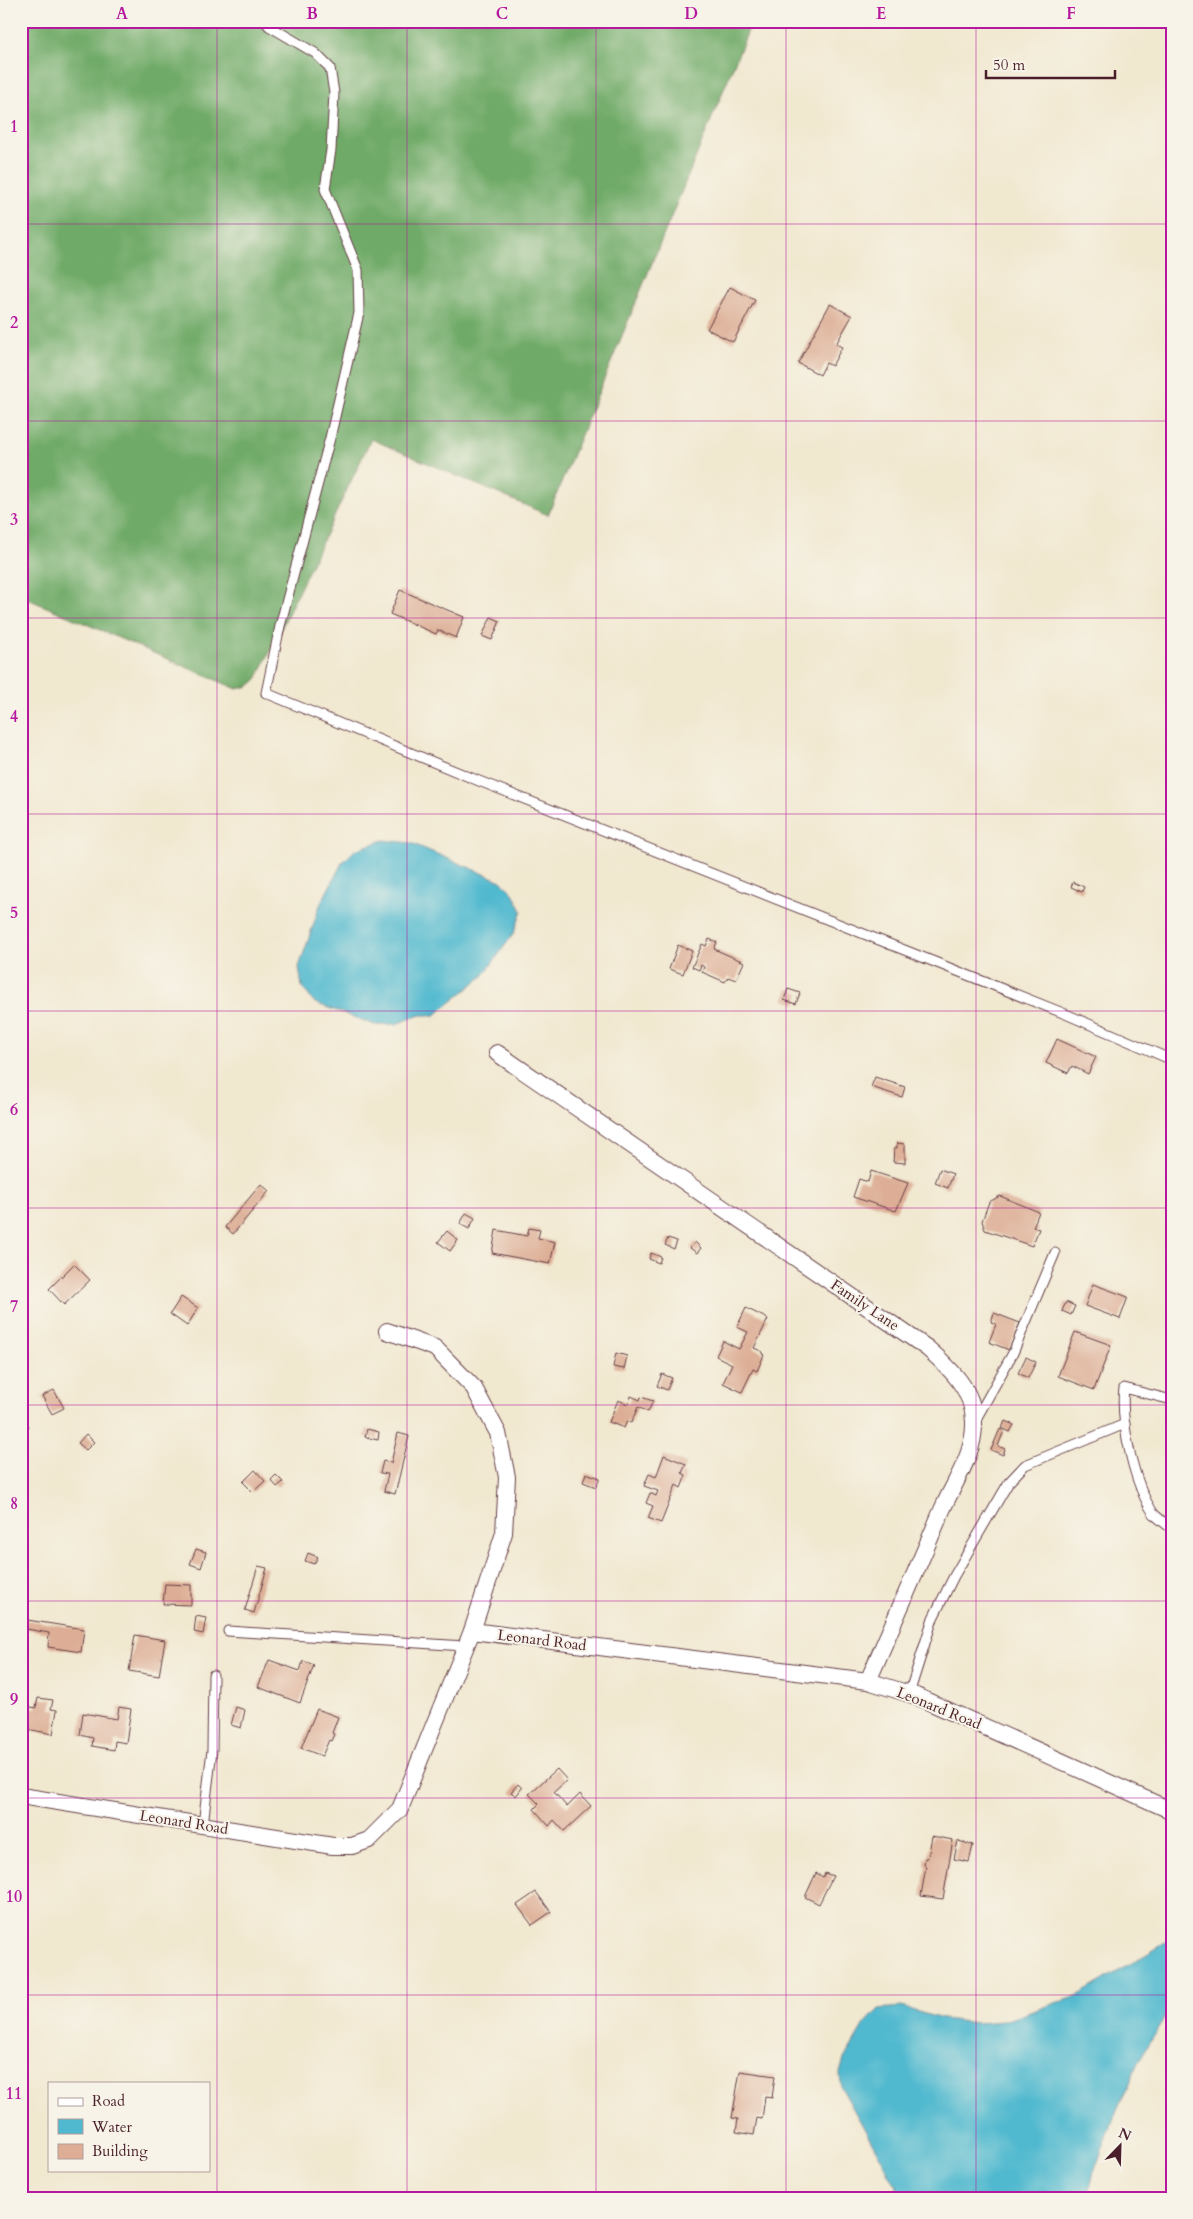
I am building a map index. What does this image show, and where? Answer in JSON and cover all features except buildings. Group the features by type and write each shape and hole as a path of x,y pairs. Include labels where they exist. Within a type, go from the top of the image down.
{"street":[{"name":"Family Lane","path":"497,1053 927,1348 951,1369 968,1394 974,1421 970,1451 868,1681"},
{"path":"387,1331 435,1348 474,1388 498,1433 508,1477 504,1533 472,1631"},
{"name":"Leonard Road","path":"21,1796 333,1846 352,1846 370,1840 400,1809 472,1631 868,1681 909,1694 1172,1811"}],"lane":[{"path":"265,21 268,26 315,53 330,68 334,93 331,150 325,189 358,270 359,313 330,438 280,626 266,693 479,781 1059,1012 1172,1060"},
{"path":"974,1421 1013,1352 1055,1253"},
{"path":"1172,1400 1124,1388 1125,1424 1140,1488 1155,1514 1172,1529"},
{"path":"909,1694 933,1618 954,1576 1008,1482 1024,1465 1125,1424"},
{"path":"228,1631 465,1646"},
{"path":"203,1825 212,1750 213,1675"}],"green space":[{"path":"21,21 752,21 548,515 371,439 257,679 249,686 237,689 21,596"}],"water":[{"path":"384,840 411,843 501,881 513,893 522,911 514,933 483,976 435,1015 420,1015 396,1024 375,1025 315,1003 302,987 299,967 320,905 342,863 355,850"},
{"path":"1172,1939 1172,2007 1139,2060 1113,2120 1093,2175 1088,2198 897,2198 897,2187 841,2087 840,2073 844,2059 864,2025 879,2009 901,2007 942,2019 977,2023 1004,2021 1077,1996"}]}
